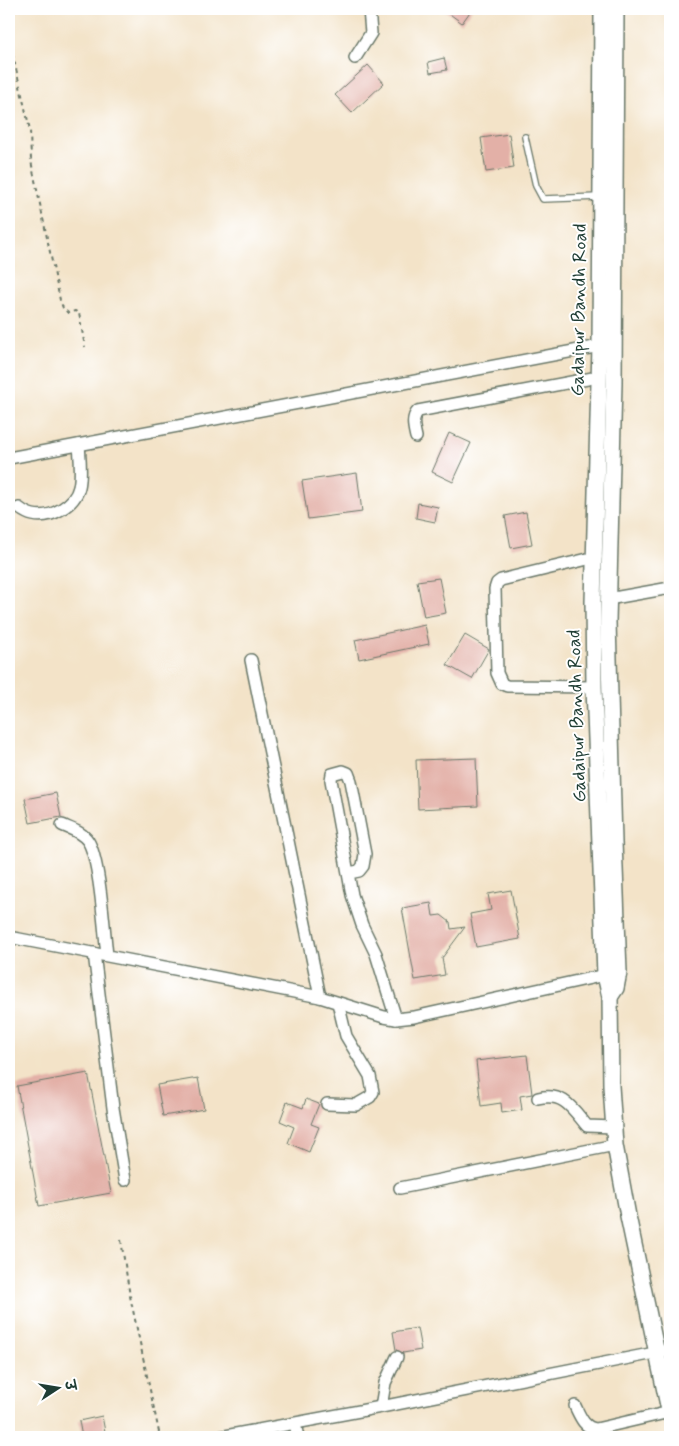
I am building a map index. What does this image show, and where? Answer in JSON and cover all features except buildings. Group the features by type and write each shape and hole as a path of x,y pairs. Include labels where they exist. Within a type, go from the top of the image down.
{"street":[{"path":"355,58 371,32 369,9"},
{"name":"Gadaipur Bandh Road","path":"602,9 600,346 594,687 605,976 610,998 611,1086 615,1145 628,1216 664,1351 670,1414"},
{"path":"610,998 616,988 619,972 609,692 608,599 614,384 616,9"},
{"path":"9,458 600,346"},
{"path":"416,436 414,416 418,411 598,376"},
{"path":"19,508 34,515 45,515 64,507 72,500 77,494 80,482 79,444"},
{"path":"594,687 507,686 502,684 497,672 495,589 497,583 501,580 596,557"},
{"path":"608,599 670,588"},
{"path":"251,660 320,997"},
{"path":"349,873 359,871 363,866 364,854 351,781 348,773 343,771 332,774 331,780 355,907 376,954 396,1019"},
{"path":"62,825 82,835 89,844 97,874 106,955"},
{"path":"9,938 320,997 396,1019 423,1015 605,976"},
{"path":"94,953 113,1108 125,1180"},
{"path":"327,1104 356,1105 370,1097 373,1092 370,1076 346,1036 338,1003"},
{"path":"538,1098 548,1096 569,1104 587,1126 614,1127"},
{"path":"400,1188 615,1145"},
{"path":"220,1437 381,1408 664,1351"},
{"path":"381,1408 385,1383 397,1357"},
{"path":"575,1406 586,1425 591,1429 670,1414"},
{"path":"295,1424 298,1437"}],"lane":[{"path":"525,137 536,186 543,198 600,197"}],"path":[{"path":"9,38 30,130 31,160 60,300 63,308 68,313 75,311 79,313 85,347"},
{"path":"121,1240 130,1296 160,1437"}]}
